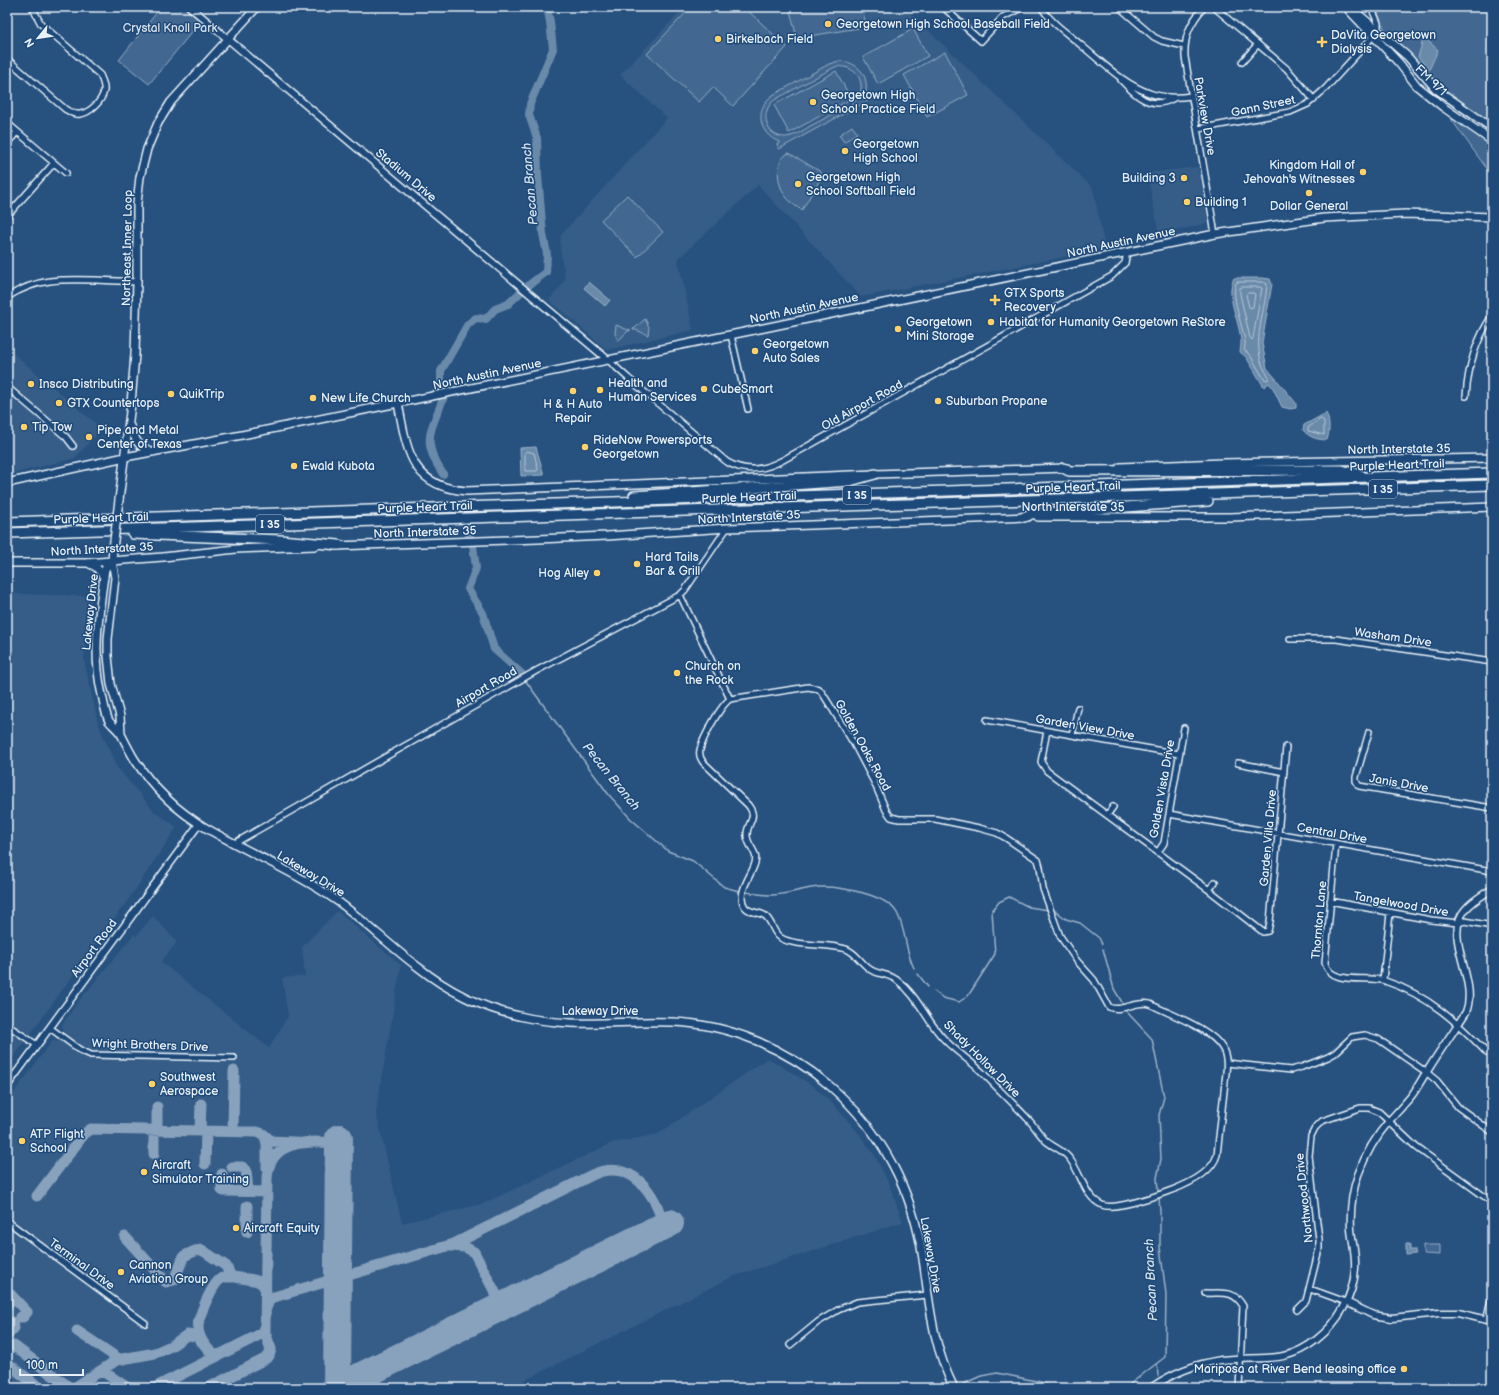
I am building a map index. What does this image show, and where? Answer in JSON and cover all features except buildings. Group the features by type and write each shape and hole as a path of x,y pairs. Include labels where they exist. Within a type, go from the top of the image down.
{"highway":[{"path":"1063,468 1069,471 1342,470 1372,477"},
{"name":"Purple Heart Trail","path":"7,522 1492,473"},
{"path":"558,504 569,500 850,481 875,474"},
{"name":"Purple Heart Trail","path":"7,533 1492,485"},
{"path":"1024,517 1032,514 1266,497 1275,493"},
{"path":"91,530 127,534 280,540 339,546"}],"main road":[{"name":"Northeast Inner Loop","path":"125,458 135,354 137,203 140,177 146,149 158,123 171,102 257,7"},
{"name":"FM 971","path":"1347,7 1376,33 1407,56 1436,89 1492,128"},
{"name":"FM 971","path":"1376,33 1417,86 1438,104 1492,141"},
{"path":"1456,115 1461,107"},
{"name":"North Austin Avenue","path":"125,458 731,335 1215,234 1331,217 1405,214 1492,217"},
{"name":"North Interstate 35","path":"398,403 404,437 415,466 436,484 451,490 467,491 875,474 1223,463 1492,458"},
{"path":"129,423 138,445 153,452"},
{"path":"8,482 125,458"},
{"name":"Lakeway Drive","path":"121,733 120,716 111,684 108,656 108,632 115,578 112,561 113,549 125,458"},
{"name":"North Interstate 35","path":"7,563 86,563 236,549 607,536 727,528 1024,517 1230,517 1492,507"},
{"name":"Lakeway Drive","path":"112,561 105,569 97,624 97,667 104,706 110,721 121,733 131,753 150,782 171,803 199,824 318,888 343,905 399,952 440,983 489,1007 519,1016 548,1022 598,1024 674,1022 695,1024 724,1030 771,1047 797,1062 830,1086 856,1110 882,1146 899,1175 918,1229 927,1295 934,1332 942,1360 952,1385"},
{"path":"86,563 96,567 104,577"}],"street":[{"path":"7,59 72,114 79,115 89,112 102,96 104,86 100,75 41,24 32,7"},
{"name":"Stadium Drive","path":"190,7 608,360"},
{"path":"943,7 981,41 1003,17 1023,7"},
{"path":"1042,7 1053,22 1117,75 1133,92 1146,101 1163,102 1174,98 1191,96"},
{"path":"1119,7 1154,37 1162,41 1184,46"},
{"name":"Parkview Drive","path":"1204,7 1188,31 1184,46 1186,68 1198,129 1215,234"},
{"path":"1214,7 1287,69 1314,100"},
{"path":"1371,7 1378,23 1376,33"},
{"name":"Gann Street","path":"1198,129 1290,112 1302,108 1314,100 1376,33"},
{"path":"1242,62 1258,44"},
{"path":"1117,75 1143,91 1174,98"},
{"path":"7,123 66,173"},
{"path":"7,144 17,132"},
{"path":"7,216 54,163"},
{"name":"Old Airport Road","path":"608,360 727,462 744,469 772,466 1112,276 1125,264 1127,252"},
{"path":"7,297 24,288 50,281 137,282"},
{"path":"1466,396 1468,376 1476,345 1483,329 1492,316"},
{"path":"731,335 748,409"},
{"path":"7,387 66,437 72,446"},
{"name":"Airport Road","path":"235,843 536,671 680,595 686,590 727,528"},
{"path":"680,595 730,699"},
{"name":"Washam Drive","path":"1290,640 1336,639 1492,662"},
{"name":"Golden Oaks Road","path":"730,699 808,686 819,689 854,744 890,816 899,819 935,819 979,828 1006,838 1036,858 1040,865 1043,889 1060,936 1077,961 1096,983 1109,1007 1115,1010 1142,1002 1150,1004 1208,1035 1223,1050 1227,1063"},
{"name":"Shady Hollow Drive","path":"730,699 723,705 715,719 701,746 700,754 706,765 752,810 753,817 748,829 747,837 755,853 756,861 745,886 742,898 743,904 747,909 767,918 780,938 792,942 845,949 857,956 871,970 890,976 904,986 923,1008 936,1030 943,1038 983,1074 1028,1120 1046,1141 1066,1154 1074,1165 1092,1198 1101,1205 1117,1206 1175,1189 1195,1178 1212,1166 1217,1154 1227,1063"},
{"path":"1072,735 1078,708"},
{"name":"Garden View Drive","path":"987,720 1179,754"},
{"name":"Golden Vista Drive","path":"1158,852 1164,843 1184,728"},
{"path":"1046,731 1041,758 1043,767 1209,890 1215,882"},
{"name":"Janis Drive","path":"1369,732 1356,777 1356,781 1359,786 1492,808"},
{"name":"Garden Villa Drive","path":"1209,890 1257,928 1263,932 1268,931 1286,747"},
{"path":"1238,764 1284,772"},
{"path":"1107,815 1113,807"},
{"name":"Central Drive","path":"1169,814 1492,871"},
{"name":"Airport Road","path":"7,1086 199,824"},
{"name":"Thornton Lane","path":"1336,844 1325,963 1329,973 1342,977 1383,980 1416,994 1458,1024 1487,1054"},
{"path":"1151,1388 1175,1374 1195,1366 1221,1360 1241,1358 1256,1360 1275,1358 1289,1354 1306,1347 1320,1337 1331,1327 1343,1310 1353,1283 1355,1268 1351,1213 1355,1186 1368,1151 1389,1121 1407,1101 1466,1012 1469,1001 1469,991 1458,936 1458,923 1467,908 1492,889"},
{"name":"Tangelwood Drive","path":"1330,901 1458,923 1465,921 1492,926"},
{"path":"1383,980 1390,912"},
{"path":"7,1025 37,1045"},
{"name":"Wright Brothers Drive","path":"50,1028 80,1050 91,1055 234,1058"},
{"path":"1227,1063 1291,1070 1328,1057 1335,1053 1348,1039 1352,1037 1361,1034 1370,1035 1426,1072 1437,1081 1458,1107 1492,1132"},
{"name":"Northwood Drive","path":"1297,1310 1306,1301 1319,1246 1309,1147 1312,1132 1322,1121 1365,1107 1373,1108 1416,1147 1492,1202"},
{"name":"Terminal Drive","path":"7,1221 145,1323"},
{"path":"1310,1289 1346,1302 1373,1315 1392,1318 1439,1313 1458,1313 1489,1320 1492,1298"},
{"path":"1205,1293 1231,1294 1240,1299 1243,1306 1239,1388"},
{"path":"790,1345 818,1322 838,1310 857,1302 927,1295"}],"shaded area":[{"name":"Georgetown High School","path":"685,7 758,7 763,12 767,7 904,7 1093,188 1105,249 861,297 758,185 678,259 693,330 607,350 549,300 561,286 565,278 560,248 561,235 667,118 620,75"},
{"path":"1198,167 1208,223 1159,235 1147,173"},
{"path":"7,348 102,429 75,458 7,475"},
{"path":"7,591 17,594 91,596 84,660 98,723 116,766 155,812 177,827 133,893 7,1066"},
{"path":"337,911 401,965 376,1112 402,1223 482,1204 612,1143 658,1134 768,1058 812,1085 831,1102 856,1130 874,1154 889,1184 903,1222 732,1277 509,1388 7,1388 7,1102 52,1041 61,1041 65,1034 62,1025 75,1006 134,934 136,936 153,916 177,942 161,962 269,1048 288,1016 282,978 305,976 302,947"}],"green space":[{"name":"Crystal Knoll Park","path":"161,7 184,7 201,21 149,84 119,60"},
{"path":"691,7 744,7 787,47 733,106 713,87 699,102 647,54"},
{"name":"Georgetown High School Baseball Field","path":"789,7 862,7 865,21 859,28 797,38"},
{"path":"1375,7 1492,7 1492,176 1394,40 1385,30"},
{"path":"913,29 928,56 878,84 863,57"},
{"path":"945,52 968,95 927,117 904,75"},
{"path":"844,61 857,67 865,77 869,100 779,149 777,144 780,142 767,134 761,121 763,107 767,100 773,95 829,64","holes":["835,67 843,67 856,73 860,79 860,92 851,104 794,135 783,137 776,135 771,131 767,125 767,111 776,99"]},
{"name":"Georgetown High School Practice Field","path":"836,71 851,99 789,133 774,105"},
{"path":"852,126 857,133 844,142 839,135"},
{"name":"Georgetown High School Softball Field","path":"789,153 821,172 822,176 802,210 787,198 779,181 778,174 781,161 784,156"},
{"path":"627,195 663,232 637,257 601,220"},
{"path":"645,319 649,327 648,335 633,330 633,329"},
{"path":"616,325 628,330 630,329 630,331 628,331 618,341 615,333"},
{"path":"1423,1245 1440,1245 1440,1255 1423,1254"}],"water":[{"path":"1424,37 1438,50 1429,70 1418,57"},
{"path":"1234,278 1270,279 1272,284 1262,343 1267,368 1296,403 1296,408 1290,409 1282,407 1273,388 1269,383 1264,387 1246,357 1240,352 1240,335 1231,293 1231,285"},
{"path":"589,282 610,300 605,306 584,288"},
{"path":"1326,413 1329,426 1327,440 1314,438 1303,430 1304,425"},
{"path":"536,447 544,475 521,476 520,448"},
{"path":"1406,1244 1410,1244 1410,1250 1415,1250 1415,1254 1406,1255"}],"waterway":[{"name":"Pecan Branch","path":"529,285 546,272 547,254 543,234 538,175 537,138 529,115 530,104 553,49 547,7"},
{"name":"Pecan Branch","path":"441,387 441,371 468,324 476,318 486,319 495,309 508,304 523,290"},
{"name":"Pecan Branch","path":"443,399 431,429 430,445 436,463 443,474"},
{"name":"Pecan Branch","path":"466,528 470,537"},
{"name":"Pecan Branch","path":"473,545 476,568 468,589 483,613 494,649 522,674"},
{"name":"Pecan Branch","path":"525,680 609,795 631,819 668,851 693,861 724,887 739,891"},
{"name":"Pecan Branch","path":"746,892 777,895 819,887 827,887 861,892 873,896 892,906 897,913 914,968"},
{"name":"Pecan Branch","path":"934,991 943,998 959,1002 968,996 995,954 992,911 999,902 1009,897 1029,907 1048,910"},
{"name":"Pecan Branch","path":"1056,911 1066,919 1080,923 1099,938 1102,944"},
{"name":"Pecan Branch","path":"1103,949 1114,989 1123,1004"},
{"name":"Pecan Branch","path":"918,974 928,987"},
{"name":"Pecan Branch","path":"1126,1011 1152,1039 1164,1097 1159,1115 1161,1159 1157,1178 1158,1191"},
{"name":"Pecan Branch","path":"1125,1388 1165,1357 1166,1294 1160,1247 1159,1198"},
{"path":"1157,1364 1158,1376"},
{"name":"Pecan Branch","path":"958,1388 963,1384 981,1376 997,1373 1041,1382 1056,1388"}],"taxiway":[{"path":"233,1131 234,1071"},
{"path":"200,1130 201,1104"},
{"path":"157,1107 157,1130"},
{"path":"37,1196 84,1134 91,1129 257,1132 263,1134 271,1141 294,1142"},
{"path":"154,1130 154,1154"},
{"path":"205,1164 206,1131"},
{"path":"265,1136 267,1144 267,1168"},
{"path":"208,1388 265,1359 269,1356 271,1349 265,1333 267,1178 272,1160 283,1149 307,1142 326,1142 339,1148"},
{"path":"232,1167 242,1167 246,1170 248,1191"},
{"path":"266,1308 269,1301 274,1297 454,1244 592,1175 606,1171 618,1171 630,1175 640,1181 655,1202 663,1226"},
{"path":"222,1174 222,1190 224,1191 267,1192"},
{"path":"247,1206 247,1232"},
{"path":"125,1237 166,1282 174,1280 184,1256 195,1251 202,1250 226,1266 231,1277"},
{"path":"451,1246 465,1247 474,1252 498,1298 498,1304 491,1311"},
{"path":"221,1354 215,1355 209,1351 201,1339 198,1330 203,1308 214,1286 222,1278 234,1277 259,1282 263,1285 266,1291"},
{"path":"7,1295 10,1294 27,1312 23,1317 20,1317"},
{"path":"498,1298 504,1302 513,1300"},
{"path":"7,1336 14,1328 12,1322"},
{"path":"154,1388 257,1336 262,1333 265,1325"},
{"path":"77,1331 119,1359"},
{"path":"97,1373 117,1360 155,1353 171,1346 187,1335 196,1336 202,1342"},
{"path":"14,1346 70,1388"},
{"path":"7,1363 40,1388"},
{"path":"74,1388 97,1373 104,1372 128,1388"}],"runway":[{"path":"337,1388 339,1138"},
{"path":"337,1388 670,1223"}],"place":[{"name":"Georgetown High School Baseball Field","path":"828,24"},
{"name":"Birkelbach Field","path":"718,39"},
{"name":"DaVita Georgetown Dialysis","path":"1322,42"},
{"name":"Georgetown High School Practice Field","path":"813,102"},
{"name":"Georgetown High School","path":"845,151"},
{"name":"Kingdom Hall of Jehovah's Witnesses","path":"1363,172"},
{"name":"Building 3","path":"1184,178"},
{"name":"Georgetown High School Softball Field","path":"798,184"},
{"name":"Dollar General","path":"1309,193"},
{"name":"Building 1","path":"1187,202"},
{"name":"GTX Sports Recovery","path":"995,300"},
{"name":"Habitat for Humanity Georgetown ReStore","path":"991,322"},
{"name":"Georgetown Mini Storage","path":"898,329"},
{"name":"Georgetown Auto Sales","path":"755,351"},
{"name":"Insco Distributing","path":"31,384"},
{"name":"CubeSmart","path":"704,389"},
{"name":"Health and Human Services","path":"600,390"},
{"name":"H & H Auto Repair","path":"573,391"},
{"name":"QuikTrip","path":"171,394"},
{"name":"New Life Church","path":"313,398"},
{"name":"Suburban Propane","path":"938,401"},
{"name":"GTX Countertops","path":"59,403"},
{"name":"Tip Tow","path":"24,427"},
{"name":"Pipe and Metal Center of Texas","path":"89,437"},
{"name":"RideNow Powersports Georgetown","path":"585,447"},
{"name":"Ewald Kubota","path":"294,466"},
{"name":"Hard Tails Bar & Grill","path":"637,564"},
{"name":"Hog Alley","path":"597,573"},
{"name":"Church on the Rock","path":"677,673"},
{"name":"Southwest Aerospace","path":"152,1084"},
{"name":"ATP Flight School","path":"22,1141"},
{"name":"Aircraft Simulator Training","path":"144,1172"},
{"name":"Aircraft Equity","path":"236,1228"},
{"name":"Cannon Aviation Group","path":"121,1272"},
{"name":"Mariposa at River Bend leasing office","path":"1404,1369"}]}
